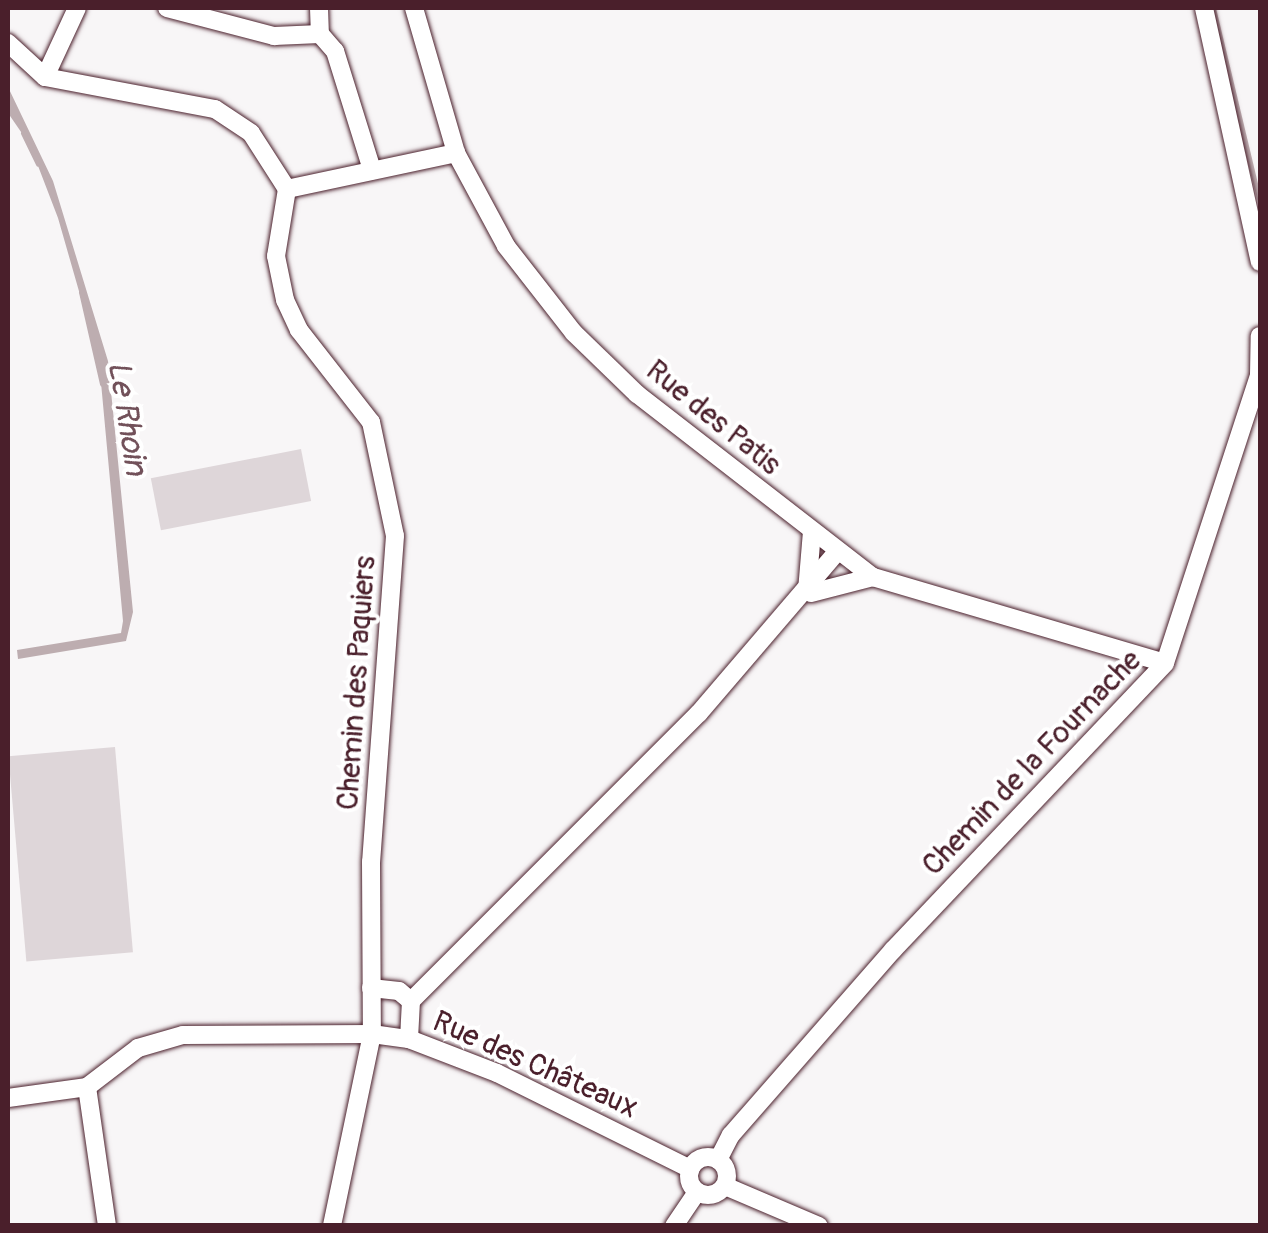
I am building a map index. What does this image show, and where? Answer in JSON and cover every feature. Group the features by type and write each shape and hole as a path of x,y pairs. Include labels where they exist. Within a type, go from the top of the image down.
{"street":[{"path":"44,78 78,8"},
{"path":"167,8 274,36 320,34"},
{"path":"319,8 320,34 335,51 372,170"},
{"name":"Rue des Patis","path":"414,8 456,153 506,246 574,333 704,452 873,577 1165,663"},
{"path":"1204,8 1260,262"},
{"path":"8,43 44,78 216,109 251,133 287,189 456,153"},
{"name":"Chemin des Paquiers","path":"287,189 276,256 285,300 299,330 372,422 395,536 371,862 372,1034 332,1226"},
{"name":"Chemin de la Fournache","path":"718,1160 730,1135 893,950 1165,663 1259,376 1260,336"},
{"path":"805,596 812,532"},
{"path":"409,1038 411,1001 685,727 805,596 836,553"},
{"path":"805,596 873,577"},
{"path":"372,988 399,991 411,1001"},
{"name":"Rue des Châteaux","path":"86,1088 138,1048 182,1034 372,1034 409,1038 497,1073 690,1169"},
{"path":"8,1098 86,1088 108,1226"},
{"path":"699,1160 718,1160 726,1168 725,1186 716,1194 698,1192 690,1169 699,1160"},
{"path":"725,1186 818,1226"},
{"path":"674,1226 698,1192"}],"shaded area":[{"path":"1216,8 1260,192 1260,210 1210,16"},
{"path":"8,87 53,181 108,361 133,612 126,641 18,659 17,650 121,633 123,621 99,361 58,218 30,145 8,113"},
{"path":"301,449 311,501 161,530 151,478"},
{"path":"115,747 133,952 26,962 8,756"}],"waterway":[{"name":"Le Rhoin","path":"23,133 38,164"},
{"name":"Le Rhoin","path":"81,292 102,384"}]}
